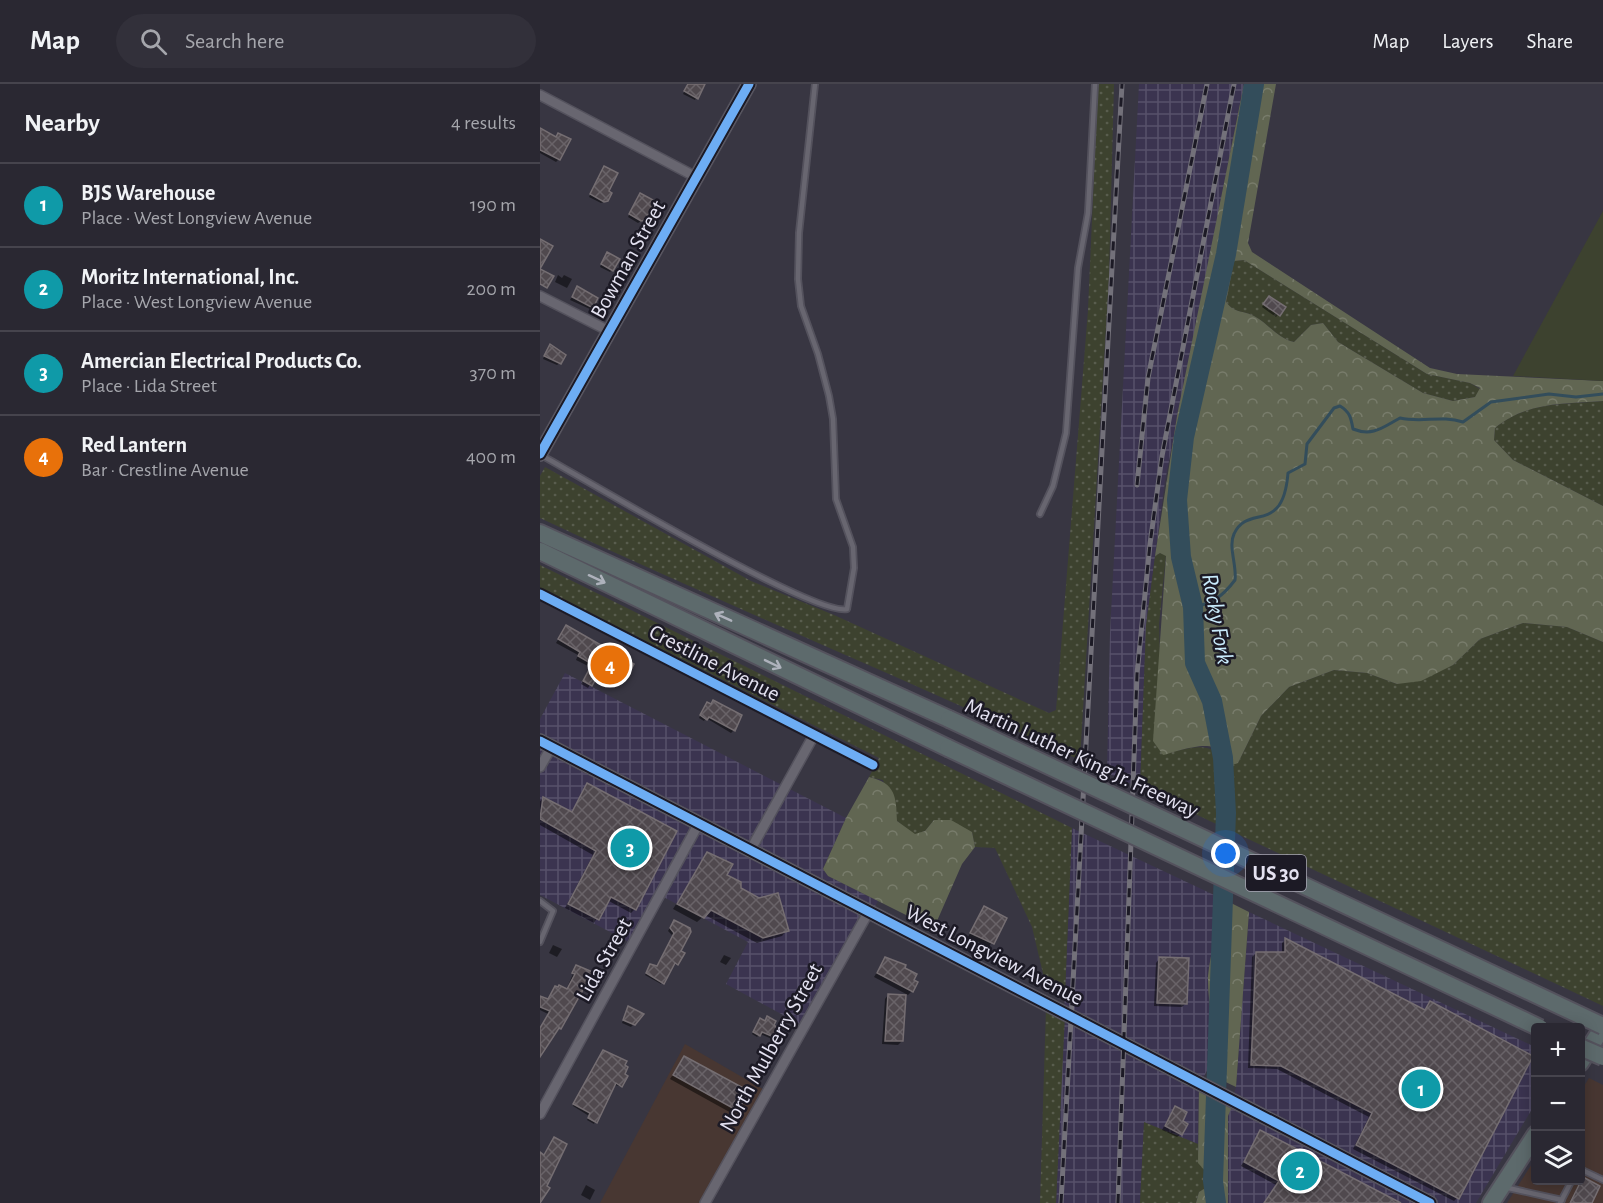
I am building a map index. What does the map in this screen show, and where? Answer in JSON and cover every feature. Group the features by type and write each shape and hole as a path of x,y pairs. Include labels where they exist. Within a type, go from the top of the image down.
{"highway":[{"name":"Martin Luther King Jr. Freeway","path":"544,544 949,715 1603,1027"},
{"name":"Martin Luther King Jr. Freeway","path":"544,544 895,724 947,753 1531,1024"},
{"path":"949,715 1603,1017"},
{"path":"947,753 1531,1033"},
{"path":"1585,1056 1603,1027"},
{"path":"1585,1049 1603,1057"},
{"path":"1585,1058 1603,1067"},
{"path":"1491,1203 1531,1144"}],"street":[{"name":"Bowman Street","path":"540,454 745,87"},
{"path":"540,95 696,177"},
{"path":"540,296 609,331"},
{"name":"Crestline Avenue","path":"540,594 873,765"},
{"path":"751,849 814,735"},
{"path":"540,767 546,743"},
{"name":"West Longview Avenue","path":"546,743 1430,1203"},
{"name":"Lida Street","path":"540,1114 699,823"},
{"name":"North Mulberry Street","path":"705,1203 869,910"}],"lane":[{"path":"540,454 756,575 823,604 841,610 847,609 854,568 853,547 836,499 831,407 818,354 801,306 798,279 800,224 816,84"},
{"path":"1040,514 1053,486 1066,433 1078,267 1088,213 1095,84"},
{"path":"540,901 553,910 540,942"},
{"path":"1585,1170 1603,1180"},
{"path":"1502,1187 1561,1201 1569,1185"}],"shaded area":[{"path":"1139,84 1244,84 1165,481 1146,626 1140,788 1107,773 1110,633"},
{"path":"565,673 846,818 823,869 828,876 878,901 807,1028 726,984 748,942 656,893 629,942 540,895 540,719"},
{"path":"1072,828 1229,902 1220,911 1216,925 1208,976 1211,1063 1199,1086 1198,1144 1144,1123 1140,1203 1056,1203"},
{"path":"1249,912 1531,1045 1531,1111 1476,1203 1228,1203 1228,1116 1236,1087"},
{"path":"685,1044 768,1092 701,1203 600,1203"},
{"path":"1589,1078 1603,1085 1603,1203 1507,1203 1531,1165 1531,1185 1585,1185 1585,1084"}],"green space":[{"path":"1098,84 1114,84 1109,277 1080,760 540,518 540,476 545,467 751,581 834,615 1049,713 1056,710 1088,310"},
{"path":"1244,84 1276,84 1248,243 1252,252 1430,368 1457,374 1603,381 1603,401 1559,404 1519,413 1495,428 1494,440 1513,460 1603,506 1603,642 1567,627 1523,623 1480,639 1453,665 1421,681 1397,684 1367,673 1334,670 1289,687 1261,716 1238,763 1222,767 1219,752 1209,746 1193,747 1163,755 1153,741 1166,556 1160,553 1155,556 1177,416","holes":["1244,260 1427,374 1470,383 1480,388 1475,397 1453,401 1423,393 1338,342 1323,323 1311,325 1294,342 1288,340 1259,319 1236,310 1226,302 1234,261"]},
{"path":"1603,211 1603,381 1513,376"},
{"path":"1244,260 1427,374 1470,383 1480,389 1475,397 1453,401 1423,393 1338,342 1323,323 1311,325 1294,342 1288,340 1259,319 1236,310 1226,302 1234,261"},
{"path":"1603,401 1603,506 1513,460 1494,440 1495,428 1520,413 1546,406"},
{"path":"1160,553 1166,555 1159,624 1163,754 1202,747 1217,751 1238,763 1261,716 1289,687 1334,670 1367,673 1397,684 1453,665 1480,639 1523,623 1567,627 1603,642 1603,1006 1140,788 1146,626 1155,556"},
{"path":"540,565 1072,828 1065,995 1046,986 1032,927 995,848 975,847 972,832 934,820 925,831 915,835 897,821 883,780 869,777 879,758 540,588"},
{"path":"869,777 889,787 895,798 897,821 915,834 925,831 934,820 951,820 972,832 975,847 962,864 937,921 926,925 828,876 823,869 846,818"},
{"path":"1229,902 1249,912 1236,1087 1207,1073 1211,1062 1213,1038 1208,972 1217,924 1222,910"},
{"path":"1046,1007 1065,1015 1056,1203 1040,1203"},
{"path":"1199,1086 1233,1104 1228,1116 1228,1203 1196,1203 1199,1192 1209,1186 1209,1175 1198,1163"},
{"path":"1144,1122 1198,1144 1209,1187 1199,1192 1196,1203 1140,1203"}],"building":[{"path":"688,84 705,84 698,99 684,91"},
{"path":"540,128 556,137 558,133 571,139 560,160 540,150"},
{"path":"604,166 618,173 609,191 612,193 608,201 604,202 590,194"},
{"path":"640,193 653,200 654,204 645,220 641,221 629,214"},
{"path":"540,239 553,246 540,269"},
{"path":"607,252 620,259 613,271 601,264"},
{"path":"540,269 554,276 547,288 540,284"},
{"path":"577,286 598,298 593,308 572,297"},
{"path":"1269,296 1286,307 1280,316 1263,304"},
{"path":"550,344 566,355 561,364 544,356"},
{"path":"566,625 634,664 627,677 614,670 609,680 598,675 592,686 583,681 592,664 578,656 580,652 558,639"},
{"path":"713,700 742,715 735,731 709,717 707,720 700,715 707,702 711,704"},
{"path":"587,783 677,831 636,910 611,897 599,920 568,904 596,851 540,819 543,797 572,812"},
{"path":"707,852 733,864 727,875 741,882 741,888 759,898 778,893 789,931 763,938 711,910 704,918 677,904"},
{"path":"984,906 1007,918 994,944 970,933"},
{"path":"674,920 690,928 691,932 681,951 685,953 678,965 675,963 664,984 646,973 650,964 657,966 674,933 670,928"},
{"path":"1285,938 1425,1010 1430,1001 1531,1055 1531,1060 1459,1199 1356,1145 1372,1113 1281,1066 1251,1065 1256,952 1285,952"},
{"path":"885,957 906,965 905,968 917,974 914,980 918,982 913,992 877,973"},
{"path":"1159,957 1189,958 1187,1004 1157,1003"},
{"path":"576,965 593,972 561,1029 559,1028 540,1057 540,1028 550,1011 540,1007 540,996 548,999 555,986 559,985 567,989 575,974 572,973"},
{"path":"888,994 906,995 903,1041 885,1041"},
{"path":"628,1006 644,1014 635,1025 623,1020"},
{"path":"767,1016 776,1021 774,1025 780,1030 776,1038 762,1032 760,1036 753,1032 760,1018 765,1021"},
{"path":"603,1050 627,1061 625,1065 628,1067 625,1074 628,1076 622,1087 616,1083 597,1123 588,1118 590,1113 573,1104"},
{"path":"684,1056 749,1091 738,1111 673,1075"},
{"path":"1175,1106 1187,1112 1183,1121 1188,1124 1182,1135 1165,1126"},
{"path":"1260,1130 1401,1203 1264,1203 1279,1181 1244,1162"},
{"path":"554,1137 567,1144 547,1186 550,1188 540,1203 540,1152 544,1155"},
{"path":"1585,1178 1600,1186 1592,1203 1570,1203 1579,1185 1585,1185"}],"waterway":[{"name":"Rocky Fork","path":"1216,1203 1213,1181 1226,813 1223,758 1212,701 1195,663 1193,607 1181,557 1177,500 1184,437 1226,254 1254,84"},
{"path":"1193,607 1217,598 1235,580 1232,544 1234,534 1240,525 1272,512 1279,505 1285,492 1288,473 1305,464 1307,444 1334,408 1340,406 1348,413 1353,429 1366,432 1378,430 1400,418 1447,419 1463,422 1491,402 1549,394 1576,397 1603,394"}],"railway":[{"path":"1061,1203 1122,84"},
{"path":"1137,485 1148,378 1207,84"},
{"path":"1118,1203 1137,674 1150,544 1162,456 1234,84"}],"cycle path":[{"path":"540,454 749,84"},
{"path":"540,594 873,765"},
{"path":"540,741 1430,1203"}],"place":[{"name":"Red Lantern","path":"610,665"},
{"name":"Amercian Electrical Products Co.","path":"630,848"},
{"name":"BJS Warehouse","path":"1421,1089"},
{"name":"Moritz International, Inc.","path":"1300,1171"}]}
